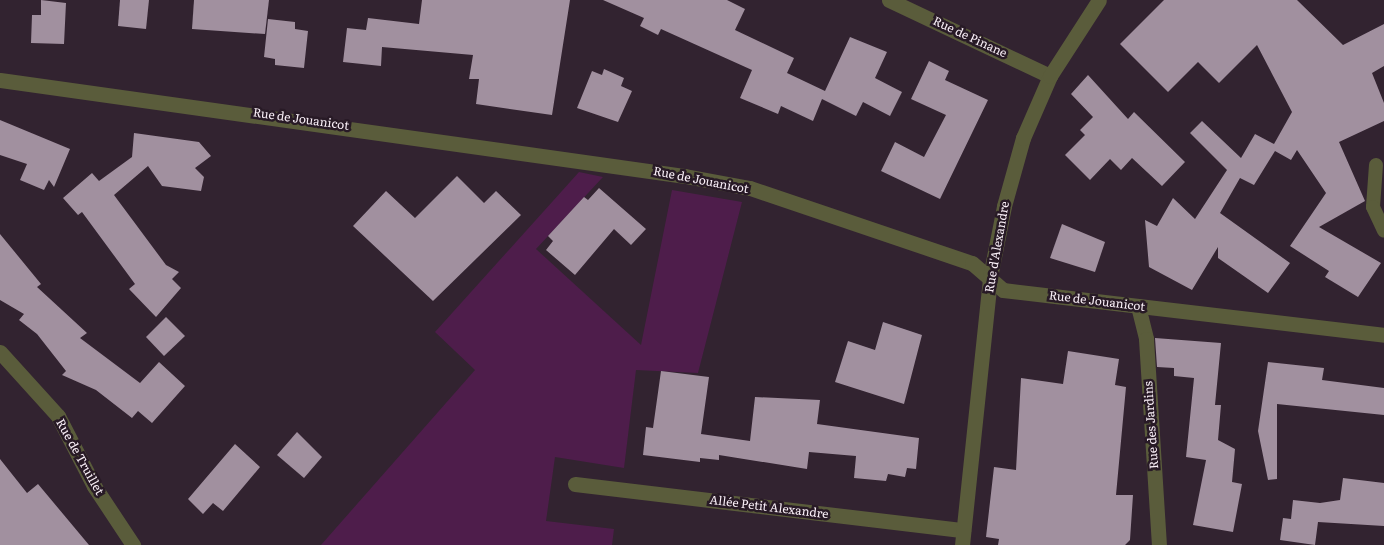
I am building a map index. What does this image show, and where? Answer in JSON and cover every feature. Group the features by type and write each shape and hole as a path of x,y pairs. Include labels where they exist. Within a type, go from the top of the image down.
{"street":[{"name":"Rue de Pinane","path":"889,0 1050,76"},
{"name":"Rue d'Alexandre","path":"962,545 990,277 1023,138 1050,76 1099,0"},
{"name":"Rue de Jouanicot","path":"0,80 389,131 741,186 972,262 1003,290 1384,335"},
{"name":"Rue des Jardins","path":"1138,306 1146,340 1159,545"},
{"name":"Rue de Truillet","path":"0,352 58,416 94,486 133,545"},
{"name":"Allée Petit Alexandre","path":"575,484 963,530"}],"lane":[{"path":"1376,165 1373,207 1384,231"}],"shaded area":[{"path":"579,172 603,177 536,249 641,345 672,190 742,202 698,373 636,370 624,468 555,457 546,521 614,529 612,545 321,545 475,370 435,332"}],"building":[{"path":"41,0 66,3 64,44 31,43 32,15 41,15"},
{"path":"120,0 149,0 146,29 118,26"},
{"path":"194,0 269,0 265,34 192,29"},
{"path":"422,0 570,0 552,115 476,104 479,79 469,79 473,55 382,47 381,66 343,62 347,28 366,30 368,18 419,24"},
{"path":"603,0 727,0 745,9 735,30 794,58 787,73 825,91 850,37 887,52 875,78 902,92 890,116 863,102 856,116 822,99 813,121 781,106 778,114 740,98 752,70 661,29 658,35 640,26 644,18"},
{"path":"1164,0 1297,0 1343,45 1384,24 1384,66 1372,73 1384,103 1384,121 1339,142 1365,201 1319,227 1381,263 1358,297 1325,277 1329,271 1290,246 1326,193 1297,150 1291,160 1275,151 1254,185 1240,178 1220,213 1290,263 1268,293 1218,258 1218,247 1192,290 1149,267 1145,220 1157,226 1173,198 1195,219 1227,170 1190,133 1202,121 1241,158 1255,134 1274,144 1292,112 1257,45 1219,83 1198,62 1168,92 1120,44"},
{"path":"268,19 295,22 295,29 308,31 304,68 275,65 275,59 264,57"},
{"path":"929,61 949,71 945,80 988,100 940,199 881,171 895,142 924,157 946,115 911,99"},
{"path":"604,69 624,78 621,86 632,91 618,122 577,108 592,71 602,75"},
{"path":"1088,75 1128,119 1134,112 1185,162 1162,186 1132,158 1121,170 1110,159 1090,180 1065,155 1085,135 1080,130 1093,117 1071,94"},
{"path":"0,120 70,149 54,187 49,180 44,190 20,180 27,164 0,155"},
{"path":"134,133 199,142 211,156 195,168 204,177 201,191 162,186 148,166 114,195 166,265 179,272 172,279 181,288 156,317 129,289 135,284 82,212 78,215 63,198 92,173 99,181 132,157"},
{"path":"457,176 484,203 496,191 521,215 433,301 353,226 386,191 415,218"},
{"path":"599,188 646,229 631,245 614,229 575,275 546,250 553,241 548,236 584,197 588,200"},
{"path":"1062,224 1105,242 1095,272 1050,258"},
{"path":"0,234 41,284 37,287 87,333 80,338 140,383 159,362 185,386 152,423 138,411 132,418 96,390 62,375 66,371 37,334 19,320 24,314 0,300"},
{"path":"166,317 185,336 164,356 146,337"},
{"path":"883,322 922,335 904,404 835,382 848,341 875,350"},
{"path":"1155,338 1221,343 1215,405 1221,405 1218,440 1235,449 1232,482 1242,484 1233,532 1193,525 1206,460 1186,457 1194,378 1174,376 1174,368 1157,367"},
{"path":"1068,351 1119,359 1115,385 1126,387 1116,495 1133,495 1130,540 1125,545 998,545 999,539 986,537 994,467 1016,470 1021,378 1063,384"},
{"path":"1268,362 1324,368 1322,380 1384,388 1384,415 1277,404 1277,479 1268,480 1258,431"},
{"path":"661,371 709,377 701,434 750,441 755,397 820,400 817,424 919,438 916,469 907,468 905,477 888,474 886,481 854,478 856,456 809,452 807,469 719,455 719,460 700,458 700,462 643,455 646,427 653,428"},
{"path":"297,432 322,457 304,478 277,455"},
{"path":"235,444 260,467 223,511 213,503 203,514 188,499"},
{"path":"0,459 27,493 38,484 89,545 0,545"},
{"path":"1343,478 1384,483 1384,526 1318,522 1315,545 1280,540 1283,518 1291,519 1293,500 1320,503 1340,500"}]}
